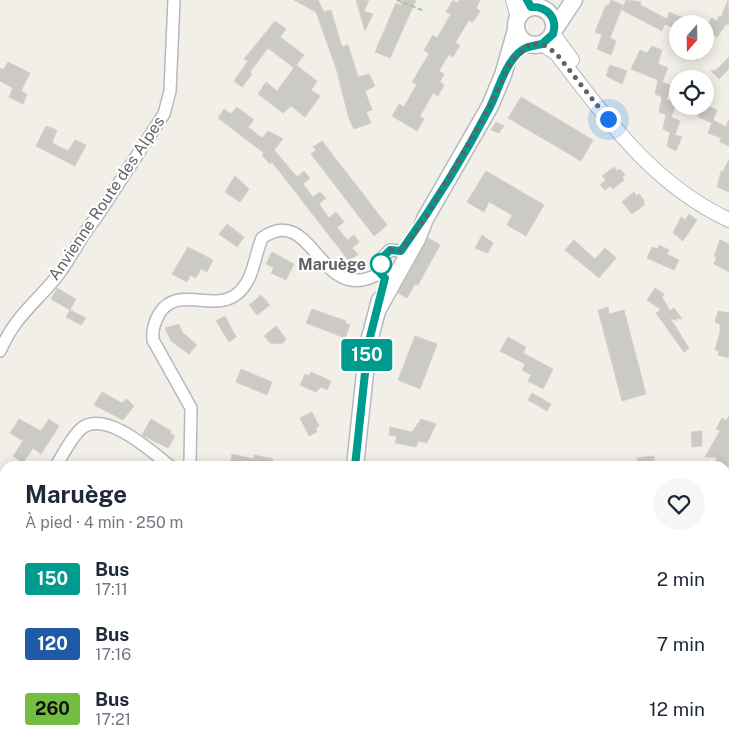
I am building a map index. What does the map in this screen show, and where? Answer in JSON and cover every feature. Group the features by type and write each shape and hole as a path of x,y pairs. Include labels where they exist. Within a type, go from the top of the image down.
{"main road":[{"path":"356,461 368,345 386,276 403,255 490,106 527,13 564,0"},
{"path":"503,75 513,58 545,38 574,0"},
{"path":"527,13 554,21 545,38"},
{"path":"527,13 521,39 545,38"}],"street":[{"name":"Anvienne Route des Alpes","path":"0,351 5,338 23,311 58,274 164,114 170,90 174,0"},
{"path":"513,0 527,13"},
{"path":"545,38 652,157 700,196 729,212"},
{"path":"545,38 628,144 651,168 693,201 729,220"},
{"path":"190,461 191,408 153,340 152,330 164,306 174,300 188,298 224,301 236,295 246,284 251,274 262,238 278,230 288,231 299,236 341,278 360,281 386,276"},
{"path":"60,461 83,428 95,424 110,427 137,439 164,461"}],"path":[{"path":"397,0 422,10"}],"building":[{"path":"294,0 318,0 324,12 331,10 342,47 348,45 358,77 369,74 375,86 365,91 372,110 366,112 371,123 354,129 349,119 336,68 316,12"},
{"path":"356,0 369,0 364,11 373,14 365,31"},
{"path":"403,0 416,0 390,58 375,52 396,3 401,5"},
{"path":"453,0 457,3 459,0 480,0 476,8 480,11 473,22 469,20 455,43 460,45 453,57 449,54 439,71 444,74 440,82 444,85 438,96 433,93 420,116 424,119 417,131 392,116 399,104 404,107 417,84 412,82 429,54 424,50 433,35 437,38 451,14 446,12"},
{"path":"611,0 623,5 610,38 616,41 611,55 597,49 602,35 595,32 606,5 608,6"},
{"path":"626,0 641,2 640,5 667,19 669,12 676,15 669,15 669,26 664,24 662,31 622,10"},
{"path":"728,0 729,25 726,24 717,37 714,35 714,20 717,21 719,16 721,17"},
{"path":"275,21 286,29 280,37 304,55 294,68 268,48 250,72 252,74 242,87 234,81 248,61 244,59"},
{"path":"652,46 662,50 658,64 668,68 662,82 669,85 669,92 666,99 669,100 669,115 672,115 671,117 659,112 662,97 655,94 658,80 631,69 640,50 647,53"},
{"path":"729,57 729,69 719,79 714,74 714,70"},
{"path":"8,62 30,73 21,91 27,94 23,104 9,97 13,88 0,81 0,69 4,69"},
{"path":"296,65 317,81 311,90 320,96 305,117 291,106 283,113 258,94 266,82 277,91"},
{"path":"610,65 627,71 622,84 606,76"},
{"path":"521,97 593,140 581,161 508,118"},
{"path":"237,107 254,120 248,127 262,138 268,131 283,139 274,150 297,177 304,171 310,178 303,184 313,197 320,192 326,198 319,204 329,218 336,212 344,222 337,227 347,240 354,235 359,242 352,248 358,254 349,261 272,162 270,164 262,155 264,153 218,118 224,109 231,114"},
{"path":"714,109 717,110 712,123 698,117 699,115 714,115"},
{"path":"666,115 680,121 675,135 663,129"},
{"path":"713,120 726,127 729,120 729,146 720,142 723,134 721,138 708,133"},
{"path":"496,122 504,126 499,133 491,130"},
{"path":"46,126 57,130 52,143 68,151 75,140 86,145 75,166 36,146"},
{"path":"670,133 682,137 676,151 667,146"},
{"path":"322,141 387,225 374,236 311,154 316,150 313,147"},
{"path":"729,159 729,192 717,187 721,171 723,172"},
{"path":"614,167 617,171 620,169 625,175 622,177 624,180 613,189 610,186 605,190 600,185 606,180 602,176"},
{"path":"486,171 544,205 526,236 507,225 512,215 489,202 484,212 467,202"},
{"path":"235,176 249,189 240,202 225,192"},
{"path":"634,192 636,196 639,194 644,200 644,205 632,214 622,202"},
{"path":"689,214 697,220 683,241 673,233 681,217 685,220"},
{"path":"227,224 244,237 237,247 219,234"},
{"path":"482,235 493,243 488,253 475,248"},
{"path":"428,238 440,245 418,285 415,284 407,298 398,293"},
{"path":"574,240 595,259 605,248 616,258 599,278 565,250"},
{"path":"720,240 729,244 729,272 714,264 717,257 714,256"},
{"path":"659,245 669,250 667,254 679,260 674,270 647,258 652,247 658,249"},
{"path":"188,247 213,260 207,272 201,269 196,278 190,275 187,282 172,274"},
{"path":"272,252 294,264 286,280 271,273 274,268 266,264"},
{"path":"57,288 76,299 70,310 51,299"},
{"path":"655,288 664,294 662,297 670,311 674,308 682,319 675,318 677,321 670,318 689,348 684,352 656,313 661,310 647,300"},
{"path":"261,295 270,305 257,315 249,305"},
{"path":"608,307 609,314 624,310 646,394 622,401 598,310"},
{"path":"312,309 346,321 345,323 350,325 345,338 306,323"},
{"path":"70,310 86,318 81,325 66,317"},
{"path":"718,311 729,313 729,358 718,355 719,351 715,350 720,332 720,324 715,322"},
{"path":"225,316 236,337 229,342 216,321"},
{"path":"179,324 182,332 197,345 189,354 171,341 165,328"},
{"path":"276,326 286,339 282,344 270,343 264,336"},
{"path":"415,336 437,344 420,389 398,380"},
{"path":"508,337 526,347 523,353 553,369 543,389 528,381 531,375 522,370 525,364 500,351"},
{"path":"241,369 272,382 267,395 236,382"},
{"path":"311,372 331,381 327,390 321,387 316,392 300,385 305,374 309,376"},
{"path":"102,392 122,403 127,399 134,406 123,420 94,405"},
{"path":"532,393 551,404 547,411 528,400"},
{"path":"312,412 319,426 316,428 317,432 309,436 300,418"},
{"path":"729,416 729,461 716,461 716,457 705,457 720,431 716,429 722,418 726,421"},
{"path":"19,419 41,431 49,419 59,426 41,454 33,448 24,461 20,461 13,456 23,441 10,433"},
{"path":"151,419 171,431 170,433 175,436 168,448 142,435"},
{"path":"421,419 436,424 427,443 418,441 416,447 395,443 397,436 389,435 390,427 412,432"},
{"path":"702,431 702,446 692,447 691,432"},
{"path":"232,454 254,459 254,455 273,459 273,461 231,461"},
{"path":"654,456 654,461 637,461 637,458"}],"bus line":[{"name":"150","path":"356,461 368,345 385,278 382,277 379,270 383,257 390,250 401,251 425,219 490,106 503,75 513,58 530,44 542,44 549,40 553,34 554,21 550,14 544,9 531,7 527,0"}],"place":[{"name":"Maruège","path":"381,264"}],"route":[{"path":"381,264 383,257 390,250 401,251 425,219 490,106 503,75 513,58 530,44 542,44 556,53 608,119"}]}
